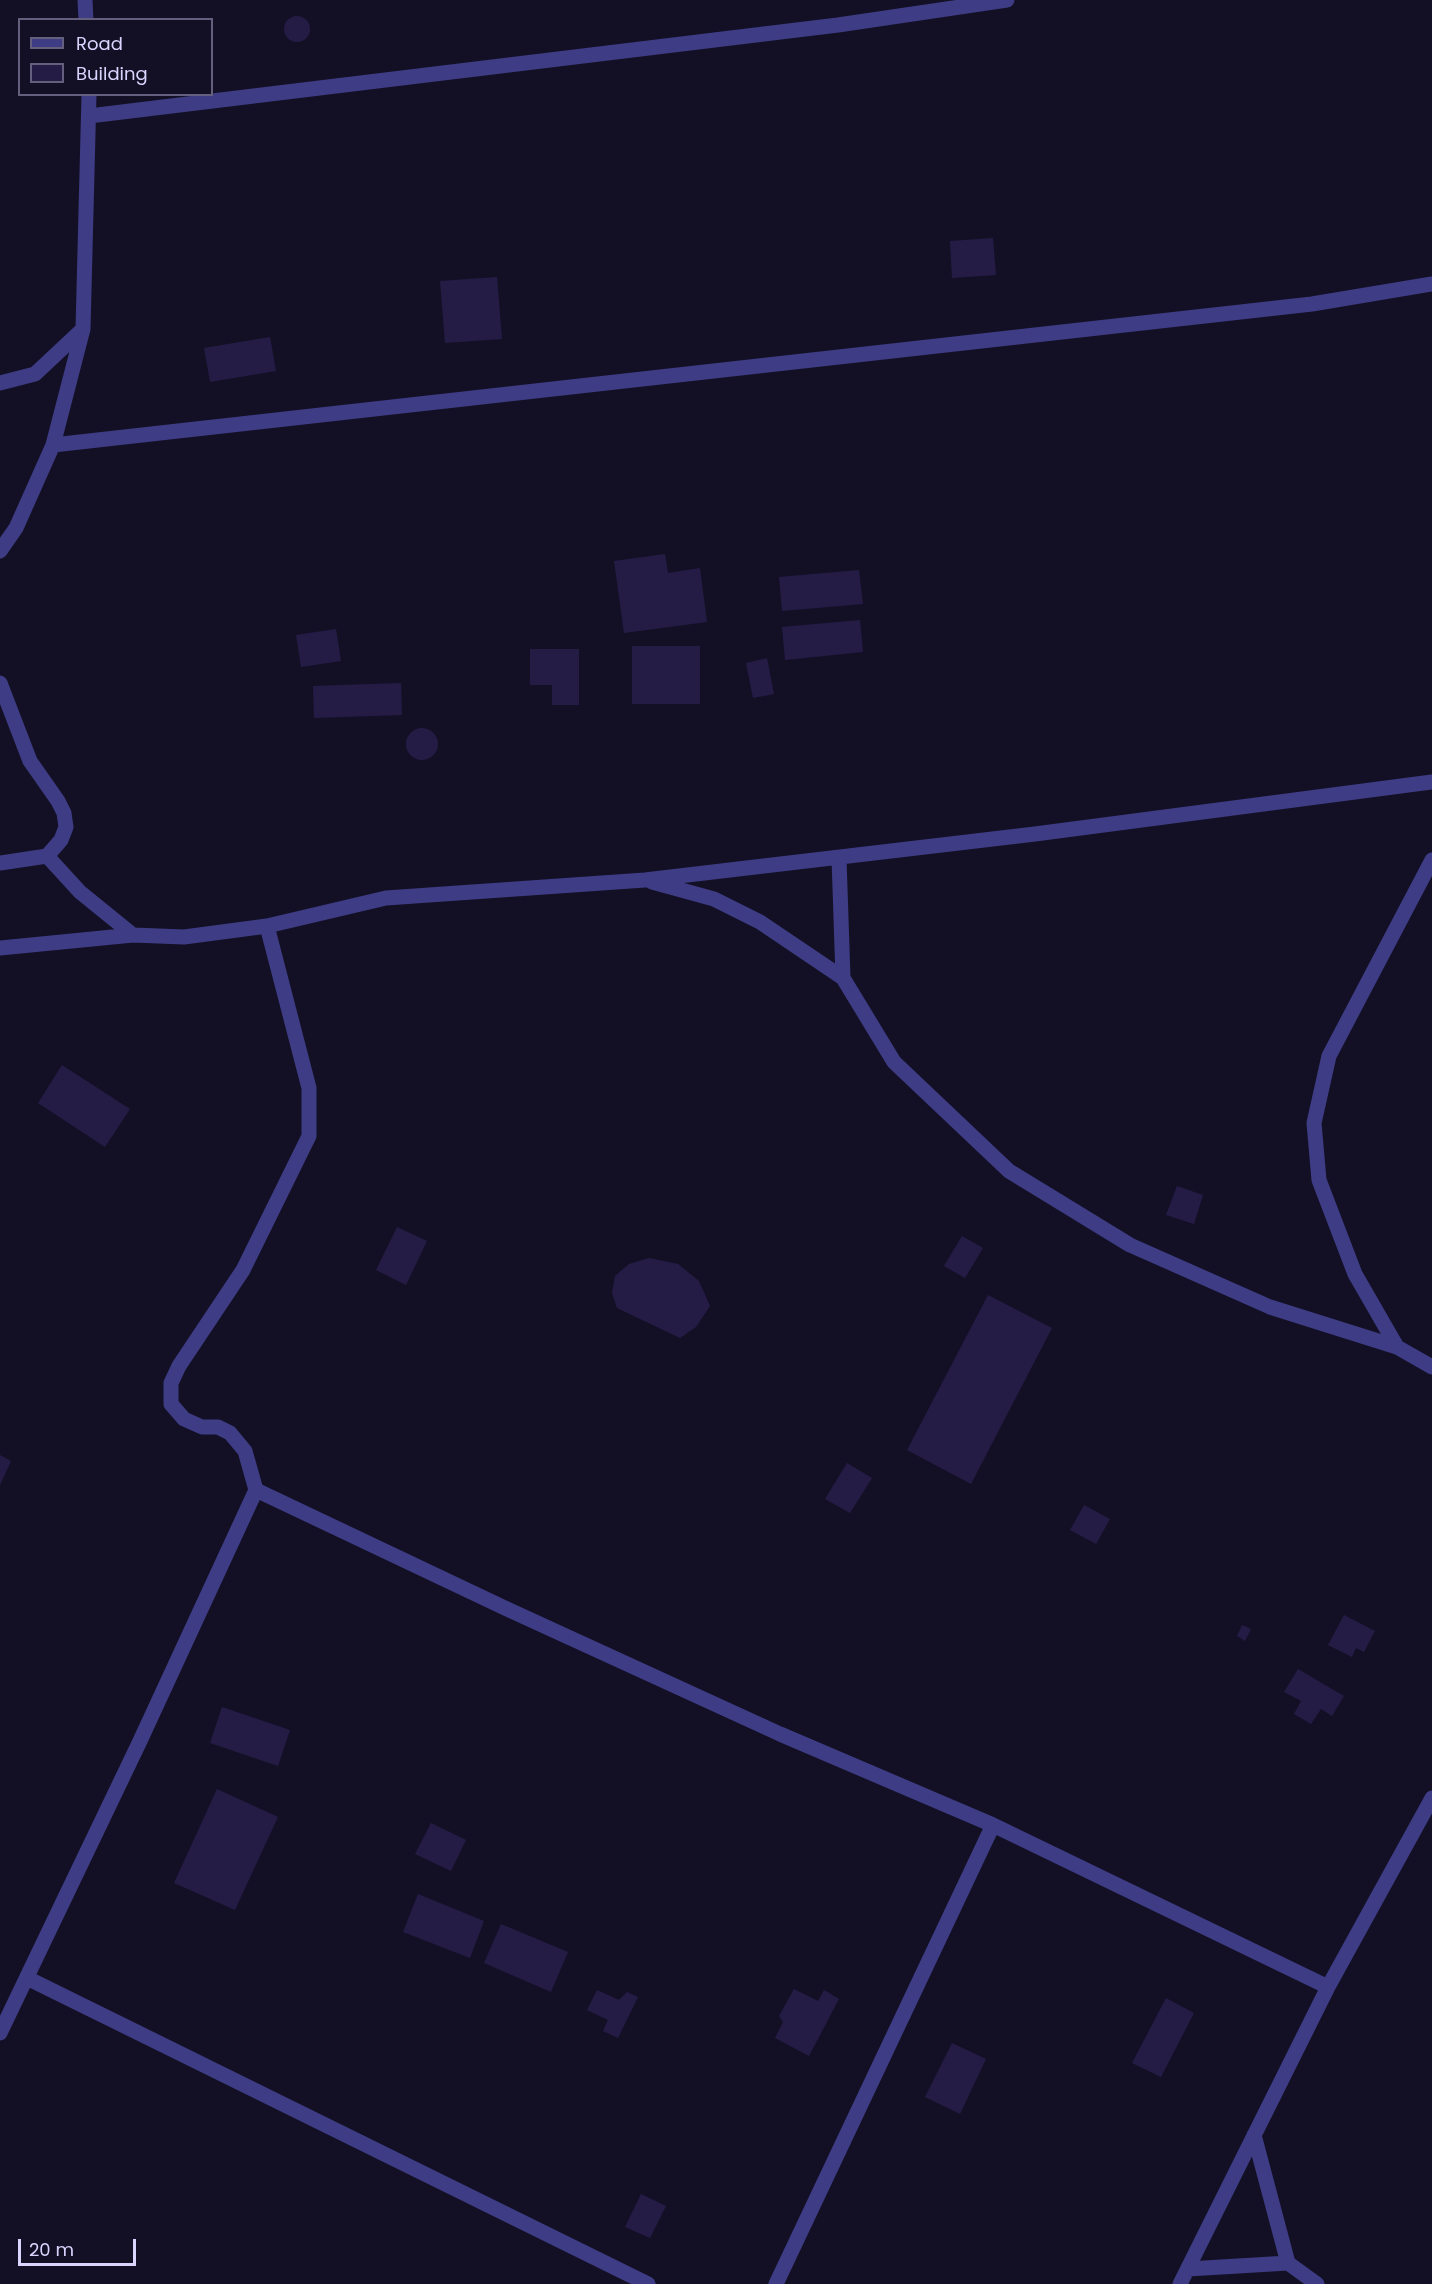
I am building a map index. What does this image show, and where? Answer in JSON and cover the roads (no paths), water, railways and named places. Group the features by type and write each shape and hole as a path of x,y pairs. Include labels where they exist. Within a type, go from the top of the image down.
{"street":[{"path":"86,0 86,18"},
{"path":"89,116 827,27 1007,0"},
{"path":"0,551 16,528 53,446 82,328 88,96"},
{"path":"53,446 1312,304 1432,285"},
{"path":"0,384 34,374 82,328"},
{"path":"0,683 30,761 58,801 64,813 66,827 61,840 47,856 0,862"},
{"path":"0,948 133,935 184,937 267,926 386,898 645,880 839,858 1432,782"},
{"path":"47,856 80,892 133,935"},
{"path":"839,858 843,978"},
{"path":"1397,1347 1355,1274 1319,1180 1314,1123 1329,1056 1432,860"},
{"path":"645,880 714,899 760,922 843,978 894,1062 1009,1171 1130,1245 1270,1307 1397,1347 1432,1367"},
{"path":"0,2033 140,1741 256,1490 245,1451 230,1433 218,1427 202,1427 184,1419 171,1404 171,1383 179,1366 243,1270 309,1136 309,1088 267,926"},
{"path":"256,1490 507,1609 769,1729 993,1825 1329,1987"},
{"path":"1180,2284 1329,1987 1432,1798"},
{"path":"776,2284 993,1825"},
{"path":"27,1978 648,2284"},
{"path":"1254,2135 1288,2264"},
{"path":"1188,2269 1288,2264 1317,2284"}]}
